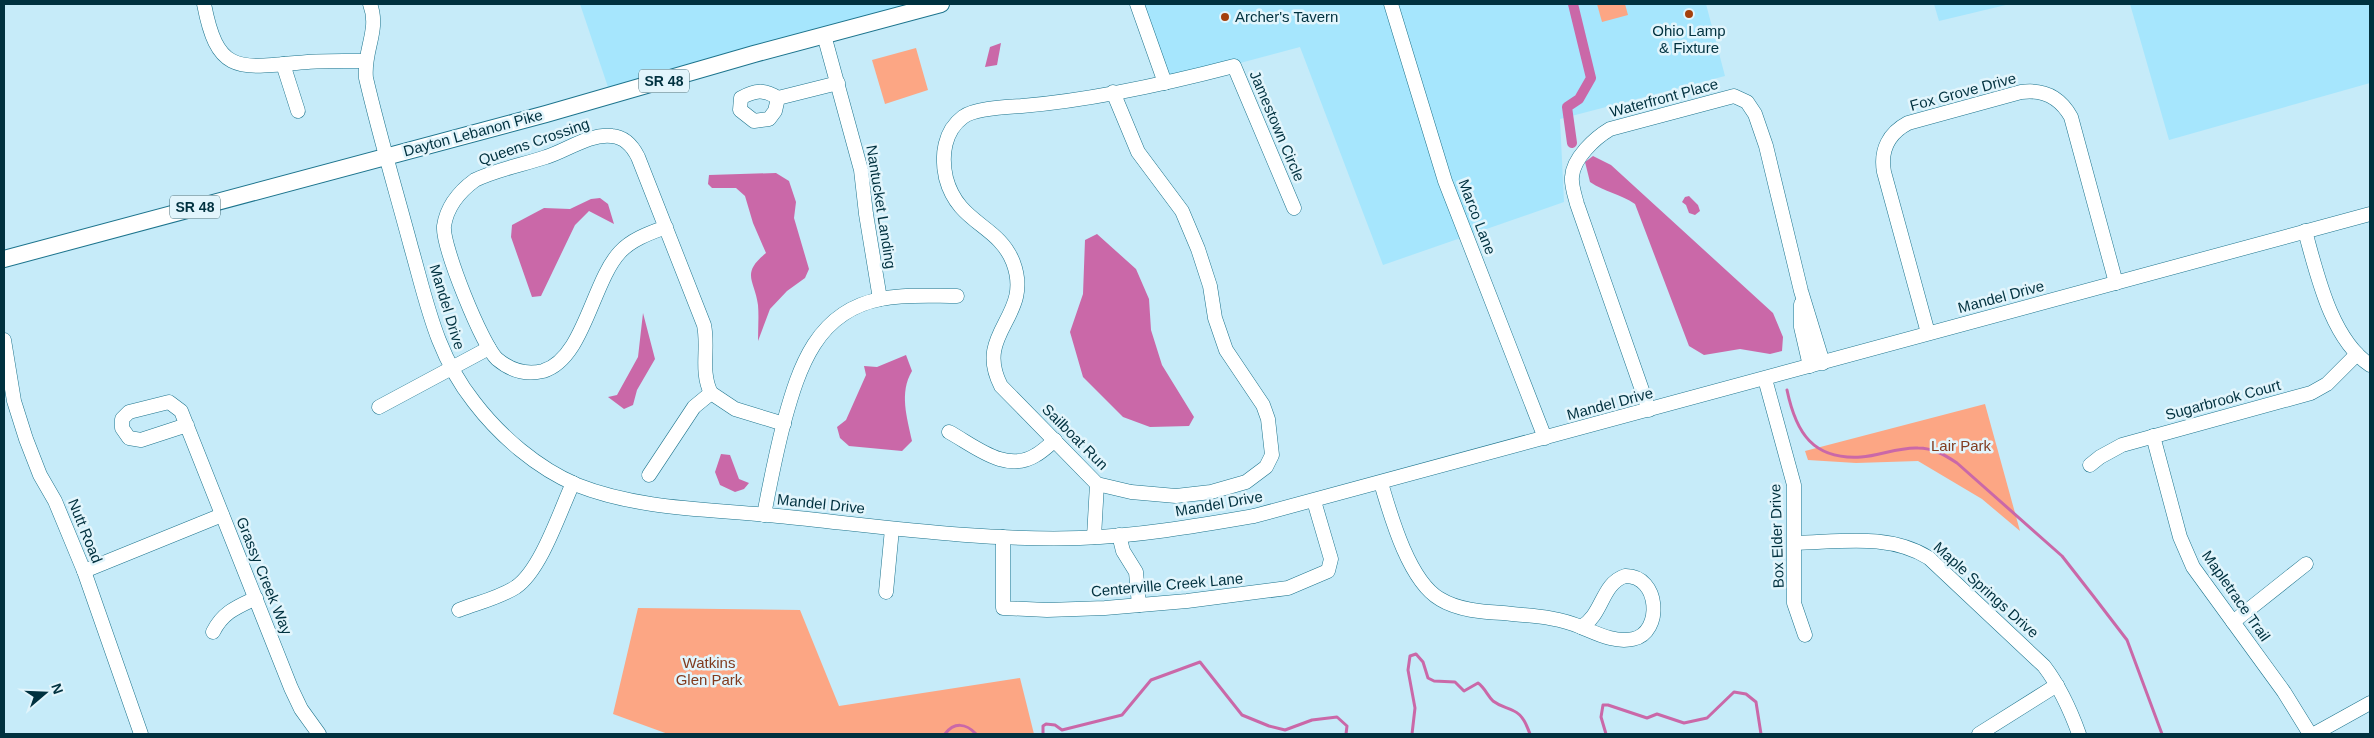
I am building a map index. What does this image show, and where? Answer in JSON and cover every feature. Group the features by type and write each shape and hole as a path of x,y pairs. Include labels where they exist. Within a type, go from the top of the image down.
{"main road":[{"name":"Dayton Lebanon Pike","path":"4,259 546,114 824,35 941,4"}],"street":[{"path":"204,4 212,37 222,53 235,64 261,67 283,64 366,61"},
{"name":"Mandel Drive","path":"370,4 374,19 374,33 366,61 368,86 431,322 451,369 474,402 507,438 527,455 573,483 629,500 892,529 1003,537 1094,537 1186,528 1244,518 1381,483 2370,214"},
{"path":"1136,4 1165,83"},
{"name":"Marco Lane","path":"1392,4 1445,180 1544,438"},
{"name":"Nantucket Landing","path":"824,35 861,170 880,299"},
{"path":"283,64 298,111"},
{"name":"Jamestown Circle","path":"1165,83 1234,66 1294,208"},
{"name":"Sailboat Run","path":"1113,92 1138,152 1182,211 1198,249 1210,286 1215,318 1226,350 1263,405 1268,419 1272,454 1266,467 1246,482 1211,492 1176,496 1131,492 1098,484 1001,386 993,371 992,356 1016,302 1018,281 1013,261 1004,244 965,214 954,198 943,161 945,143 953,127 965,115 988,110 1044,104 1113,92 1165,83"},
{"path":"778,98 838,84"},
{"name":"Fox Grove Drive","path":"1928,333 1884,172 1883,155 1886,146 1894,133 1908,123 2021,92 2049,94 2061,102 2071,117 2116,283"},
{"name":"Waterfront Place","path":"1649,410 1576,204 1572,176 1580,156 1595,138 1610,129 1734,96 1747,102 1755,114 1766,146 1801,291 1801,327 1817,364"},
{"name":"Queens Crossing","path":"666,227 631,243 616,257 606,272 576,338 560,361 553,367 535,372 515,370 506,366 488,348 455,270 444,232 451,206 466,186 475,180 546,157 594,138 614,136 622,139 634,150 666,227 704,324 706,337 706,379 711,393"},
{"path":"2305,231 2334,318 2343,336 2357,354 2370,365"},
{"path":"764,515 772,469 798,374 807,354 819,336 854,308 880,299 957,296"},
{"name":"Nutt Road","path":"4,340 14,401 23,431 40,476 55,501 84,571 141,734"},
{"path":"380,407 488,348"},
{"name":"Sugarbrook Court","path":"2090,465 2111,450 2153,436 2311,393 2327,384 2357,354"},
{"name":"Box Elder Drive","path":"1765,379 1794,485 1794,603 1805,635"},
{"path":"649,474 694,407 711,393 735,409 784,424"},
{"name":"Grassy Creek Way","path":"187,426 291,688 301,709 319,734"},
{"path":"949,432 1004,462 1020,462 1036,456 1055,440"},
{"name":"Mapletrace Trail","path":"2153,436 2186,552 2202,580 2284,692 2310,734"},
{"path":"459,610 507,592 525,579 539,559 573,483"},
{"path":"1381,483 1408,559 1421,583 1441,600 1470,609 1540,616 1581,627 1613,639 1638,637 1647,630 1653,615 1652,594 1649,587 1638,577 1625,576 1618,578 1611,583 1592,620 1581,627"},
{"path":"1094,537 1098,484"},
{"name":"Centerville Creek Lane","path":"1003,537 1003,608 1047,610 1188,602 1288,588 1328,571 1331,559 1314,501"},
{"path":"84,571 222,515"},
{"path":"886,592 892,529"},
{"path":"1119,535 1123,552 1136,572 1138,605"},
{"name":"Maple Springs Drive","path":"1795,543 1882,541 1916,550 1934,563 2028,650 2057,685 2069,708 2079,734"},
{"path":"2233,622 2306,564"},
{"path":"213,632 218,622 230,609 256,598"},
{"path":"1978,734 2057,685"},
{"path":"2314,734 2370,703"}],"shaded area":[{"path":"580,4 942,4 611,96"},
{"path":"1137,4 1706,4 1725,76 1560,119 1564,202 1383,265 1300,47 1165,83"},
{"path":"1934,4 2010,4 1939,21"},
{"path":"2130,4 2370,4 2370,83 2169,140"},
{"path":"1001,43 997,65 985,67 990,47"},
{"path":"1593,156 1611,165 1773,313 1783,337 1782,351 1770,354 1740,349 1704,355 1689,346 1635,204 1590,182 1585,162"},
{"path":"776,173 789,181 796,202 794,218 809,269 805,278 787,291 770,309 758,341 758,305 751,272 753,266 766,253 753,223 745,196 736,188 712,188 708,184 709,175"},
{"path":"1689,196 1698,205 1700,211 1695,215 1689,213 1686,205 1682,202 1685,197"},
{"path":"600,198 608,204 614,224 589,211 575,225 541,296 532,297 511,237 512,225 544,208 570,209 591,199"},
{"path":"1097,234 1136,269 1149,299 1151,330 1162,365 1194,417 1189,426 1150,427 1123,417 1083,377 1070,332 1083,294 1085,240"},
{"path":"643,313 655,359 637,390 633,405 624,409 608,397 617,395 638,357"},
{"path":"906,355 912,371 906,388 905,405 912,441 902,451 849,446 840,438 837,427 846,420 866,375 864,366 877,367"},
{"path":"721,454 730,455 739,479 749,483 744,489 735,492 720,485 715,472"}],"green space":[{"path":"1597,4 1625,4 1628,15 1602,22"},
{"path":"916,48 928,90 885,104 872,60"},
{"name":"Lair Park","path":"1985,404 2020,531 1982,499 1918,461 1856,463 1808,460 1805,451"},
{"name":"Watkins Glen Park","path":"638,608 800,610 839,706 1020,678 1034,734 668,734 613,714"}],"waterway":[{"path":"1572,143 1567,107 1579,99 1591,78 1573,4"},
{"path":"1787,390 1796,419 1802,431 1809,441 1819,448 1830,454 1844,457 1861,457 1911,448 1923,448 1939,452 1957,463 2062,556 2127,640 2162,734"},
{"path":"1412,734 1415,708 1408,670 1410,656 1416,654 1423,662 1428,678 1434,681 1455,682 1464,691 1478,683 1493,701 1520,715 1530,734"},
{"path":"1043,734 1043,726 1046,724 1055,725 1062,730 1122,715 1151,680 1200,662 1242,715 1285,730 1312,720 1337,717 1347,726 1346,734"},
{"path":"1606,734 1601,717 1603,705 1647,718 1657,714 1684,723 1707,718 1734,692 1746,694 1756,702 1761,734"},
{"path":"945,734 952,727 960,725 972,730 976,734"}],"place":[{"name":"Ohio Lamp & Fixture","path":"1689,14"},
{"name":"Archer's Tavern","path":"1225,17"}]}
